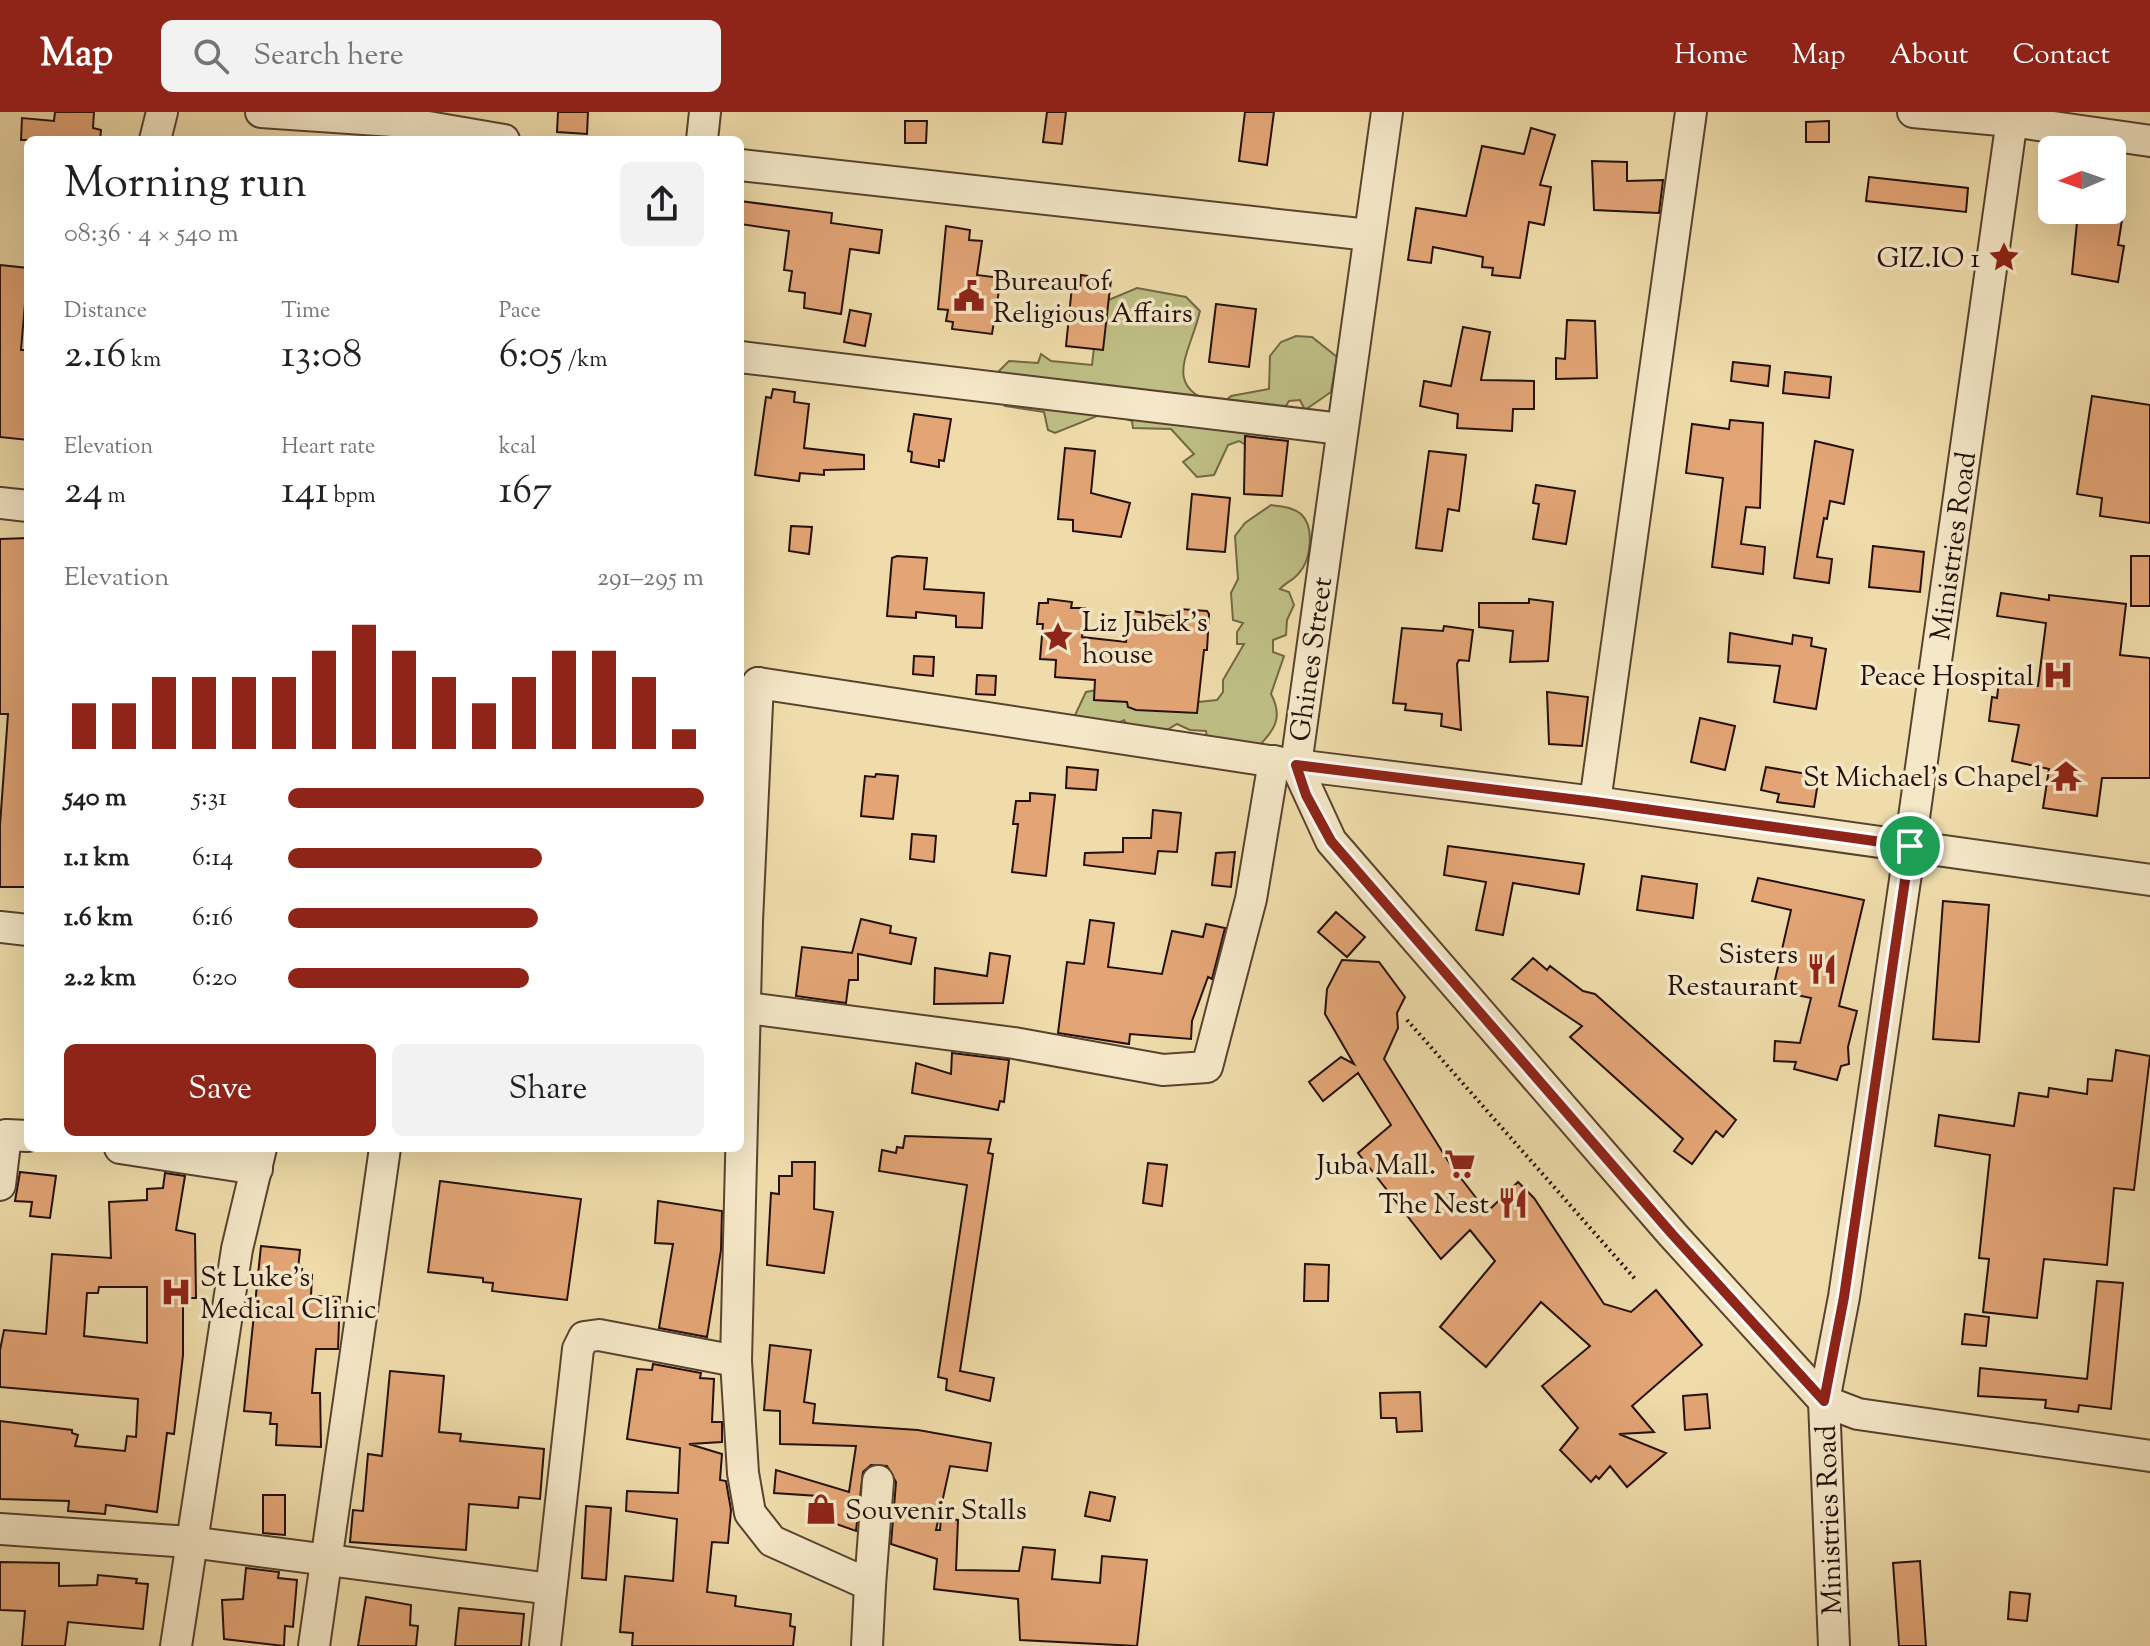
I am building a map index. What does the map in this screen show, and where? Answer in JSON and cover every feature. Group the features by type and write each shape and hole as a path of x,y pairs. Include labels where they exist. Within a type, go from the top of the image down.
{"street":[{"path":"156,136 162,112"},
{"path":"261,112 458,136"},
{"path":"702,136 705,112"},
{"name":"Ghines Street","path":"1387,112 1341,429 1285,763 1331,841 1661,1223 1824,1401"},
{"path":"1595,802 1691,112"},
{"path":"1913,112 2012,117 2150,141"},
{"name":"Ministries Road","path":"1834,1646 1824,1401 1844,1297 2012,117"},
{"path":"744,165 1369,235"},
{"path":"744,357 1341,429"},
{"path":"0,503 24,506"},
{"path":"744,952 749,674 1285,763 1595,802 2150,880"},
{"path":"744,1007 1014,1043 1163,1070 1207,1067 1285,763"},
{"path":"0,927 24,930"},
{"path":"0,1185 6,1135 24,1136"},
{"path":"176,1152 259,1158 237,1249 176,1646"},
{"path":"314,1646 384,1152"},
{"path":"740,1152 736,1361 743,1473 750,1513 772,1541 870,1585"},
{"path":"545,1646 578,1349 584,1337 599,1335 736,1361"},
{"path":"1824,1401 1858,1414 2150,1456"},
{"path":"867,1646 878,1481"},
{"path":"0,1529 190,1542 551,1589"}],"path":[{"path":"1407,1020 1636,1280"}],"green space":[{"path":"1137,288 1186,297 1200,311 1183,369 1184,380 1190,390 1201,398 1220,406 1231,396 1269,389 1270,356 1281,342 1296,336 1312,337 1337,357 1331,392 1305,410 1300,400 1289,401 1258,452 1239,441 1228,445 1214,475 1197,477 1183,462 1194,454 1171,429 1133,428 1132,421 1107,412 1055,433 1048,430 1044,412 1005,406 1008,397 990,380 1009,361 1038,363 1041,354 1051,361 1092,365 1099,304"},
{"path":"1271,505 1301,514 1308,527 1310,544 1303,567 1280,589 1289,592 1294,605 1287,620 1286,635 1273,640 1273,652 1284,656 1271,694 1277,717 1272,730 1256,749 1207,739 1206,731 1190,730 1177,724 1157,736 1130,730 1124,720 1105,730 1081,722 1075,715 1086,692 1097,690 1198,702 1217,700 1223,692 1223,680 1244,644 1237,644 1237,632 1243,623 1233,620 1231,593 1238,579 1235,536 1245,523"}],"building":[{"path":"55,112 94,112 93,128 101,130 100,136 24,136 21,140 22,118 54,121"},
{"path":"558,112 588,112 587,134 557,132"},
{"path":"1047,112 1066,112 1062,144 1043,142"},
{"path":"1245,112 1274,112 1267,165 1239,161"},
{"path":"905,121 927,121 926,143 905,143"},
{"path":"1829,121 1829,142 1806,142 1806,122"},
{"path":"1531,128 1555,135 1540,185 1551,187 1544,225 1529,222 1520,278 1492,275 1493,268 1482,267 1483,257 1433,247 1431,263 1408,260 1416,208 1466,216 1482,146 1524,154"},
{"path":"1592,161 1627,162 1627,181 1663,180 1659,213 1594,210"},
{"path":"1869,177 1968,188 1966,212 1866,201"},
{"path":"744,202 832,213 831,223 882,230 879,253 850,249 841,314 804,308 805,293 789,291 792,271 784,270 789,231 744,225"},
{"path":"2077,224 2121,224 2118,245 2124,246 2118,282 2072,274"},
{"path":"946,226 970,230 969,240 982,241 977,275 1001,278 992,334 952,329 953,322 946,321 948,310 938,309"},
{"path":"0,265 24,268 21,350 24,350 24,440 0,437"},
{"path":"1081,275 1111,279 1103,350 1066,346 1072,286 1080,287"},
{"path":"1216,304 1256,309 1249,367 1209,362"},
{"path":"850,310 871,314 865,346 844,342"},
{"path":"1567,320 1595,321 1597,378 1556,379 1556,358 1565,359"},
{"path":"1463,327 1490,332 1481,380 1534,381 1534,409 1513,409 1512,431 1457,428 1458,414 1420,406 1424,381 1451,386"},
{"path":"1733,362 1770,366 1768,386 1731,381"},
{"path":"1785,372 1831,377 1829,398 1783,393"},
{"path":"773,389 795,392 794,402 809,404 804,448 864,455 864,469 824,470 824,475 800,473 799,481 755,475 766,397 771,398"},
{"path":"2092,396 2150,405 2150,523 2100,516 2102,498 2077,494"},
{"path":"914,414 951,419 944,461 939,460 939,467 911,462 912,452 908,451"},
{"path":"1730,420 1763,423 1760,508 1746,507 1741,544 1765,547 1763,574 1712,567 1723,478 1686,473 1692,424 1729,429"},
{"path":"1245,436 1288,441 1282,496 1244,494"},
{"path":"1815,441 1853,450 1844,504 1830,501 1827,519 1824,518 1817,557 1832,559 1829,583 1794,578"},
{"path":"1065,448 1095,451 1091,493 1130,503 1121,537 1073,531 1073,520 1058,519"},
{"path":"1429,451 1466,455 1459,511 1448,509 1442,551 1416,548"},
{"path":"1536,485 1575,491 1566,544 1533,539 1539,504 1533,503"},
{"path":"1192,494 1230,498 1225,552 1187,549"},
{"path":"791,526 812,527 809,554 789,551"},
{"path":"24,538 24,887 0,887 0,825 8,714 0,714 0,539"},
{"path":"1873,546 1924,552 1920,592 1869,587"},
{"path":"2131,556 2150,556 2150,606 2131,606"},
{"path":"892,558 927,558 924,589 984,593 982,628 956,627 956,616 916,612 916,618 887,616"},
{"path":"2001,593 2049,600 2049,595 2126,604 2120,655 2150,658 2150,778 2102,778 2097,816 2043,808 2049,769 2012,761 2019,725 1989,721 1992,697 1997,698 1999,681 2038,686 2046,623 1997,616"},
{"path":"1048,599 1072,602 1071,608 1085,608 1082,637 1126,642 1131,611 1167,616 1180,615 1180,609 1207,611 1207,650 1204,650 1197,713 1136,710 1128,707 1127,702 1094,700 1095,680 1055,677 1056,660 1040,659 1043,624 1037,624 1039,603 1048,603"},
{"path":"1529,599 1553,602 1548,661 1510,662 1513,631 1479,627 1479,603 1529,603"},
{"path":"1444,626 1473,630 1469,661 1459,660 1457,664 1461,730 1441,726 1442,714 1405,710 1406,704 1393,703 1402,628 1443,631"},
{"path":"1730,633 1792,644 1793,635 1812,638 1811,646 1826,649 1816,709 1774,702 1780,666 1728,662"},
{"path":"914,656 934,657 933,676 913,674"},
{"path":"977,675 996,676 995,695 976,694"},
{"path":"1547,692 1588,697 1582,746 1549,744"},
{"path":"1700,718 1735,726 1725,770 1691,762"},
{"path":"1067,767 1098,770 1096,790 1066,788"},
{"path":"1766,767 1819,776 1814,807 1777,802 1779,794 1761,790"},
{"path":"876,774 898,776 893,819 861,816 865,776 875,777"},
{"path":"1030,793 1055,795 1046,876 1012,872 1018,824 1013,824 1016,801 1030,801"},
{"path":"1153,810 1181,813 1177,852 1158,851 1155,874 1084,865 1085,853 1123,852 1123,838 1151,838"},
{"path":"912,834 936,836 934,862 910,859"},
{"path":"1448,846 1584,864 1579,894 1513,883 1503,935 1476,930 1486,882 1444,875"},
{"path":"1235,852 1231,887 1212,885 1216,853"},
{"path":"1642,876 1697,884 1693,918 1637,910"},
{"path":"1758,878 1864,900 1839,1006 1857,1011 1848,1047 1849,1064 1841,1066 1837,1080 1794,1069 1796,1062 1774,1061 1775,1041 1800,1043 1811,998 1792,994 1794,984 1775,980 1791,910 1752,901"},
{"path":"1943,901 1989,905 1979,1042 1933,1039"},
{"path":"1336,912 1365,937 1347,957 1318,932"},
{"path":"861,919 891,926 890,933 916,938 911,964 858,954 858,980 849,980 846,1003 796,996 802,947 852,953"},
{"path":"1090,920 1114,923 1108,967 1162,974 1172,931 1203,937 1206,924 1225,928 1212,979 1208,977 1192,1021 1191,1039 1130,1034 1129,1044 1058,1033 1067,962 1084,964"},
{"path":"990,953 1010,956 1003,1003 934,1004 935,968 987,976"},
{"path":"1533,958 1547,970 1550,966 1583,991 1595,994 1736,1120 1723,1137 1716,1131 1692,1164 1674,1151 1683,1139 1570,1037 1582,1026 1512,979"},
{"path":"1342,960 1379,962 1405,997 1397,1013 1398,1028 1384,1059 1450,1164 1487,1212 1518,1182 1534,1198 1604,1304 1631,1312 1656,1290 1702,1345 1632,1406 1654,1432 1619,1434 1666,1453 1627,1487 1610,1466 1599,1479 1596,1476 1591,1482 1560,1450 1578,1428 1542,1386 1590,1346 1541,1302 1486,1367 1440,1327 1495,1261 1470,1230 1441,1259 1358,1153 1391,1125 1358,1073 1323,1101 1309,1082 1341,1057 1354,1064 1325,1014 1327,989"},
{"path":"2116,1050 2150,1056 2134,1190 2114,1188 2107,1265 2044,1259 2037,1318 1983,1312 1989,1259 1979,1258 1990,1155 1935,1146 1939,1115 2014,1126 2019,1093 2048,1097 2049,1088 2087,1094 2088,1079 2112,1081"},
{"path":"952,1053 1009,1060 1004,1102 1000,1101 998,1110 912,1093 916,1063 951,1074"},
{"path":"905,1136 991,1139 988,1153 993,1154 960,1371 994,1378 990,1401 946,1390 947,1379 938,1377 967,1185 879,1171 882,1150 896,1153 897,1147 903,1148"},
{"path":"792,1162 815,1162 814,1209 833,1212 824,1273 767,1265 771,1193 779,1194 779,1176 792,1176"},
{"path":"1148,1163 1167,1165 1162,1206 1143,1203"},
{"path":"20,1172 56,1176 50,1218 30,1216 32,1202 15,1201"},
{"path":"165,1173 185,1176 176,1230 195,1234 196,1298 183,1298 183,1355 174,1434 167,1433 157,1512 106,1505 105,1514 68,1511 69,1501 0,1499 0,1421 72,1430 78,1435 75,1446 125,1451 127,1436 136,1437 138,1399 0,1387 0,1350 4,1330 46,1334 52,1254 111,1258 109,1202 147,1200 147,1189 163,1188","holes":["99,1287 147,1287 147,1343 84,1336 87,1293 98,1293"]},
{"path":"440,1181 581,1199 567,1300 492,1291 493,1283 483,1282 483,1278 428,1272"},
{"path":"658,1201 722,1211 721,1250 707,1337 659,1328 673,1244 655,1243"},
{"path":"261,1246 300,1250 298,1269 302,1269 301,1274 312,1275 311,1296 340,1297 338,1349 316,1349 312,1393 320,1393 321,1447 276,1445 277,1424 270,1424 271,1413 244,1411"},
{"path":"1305,1264 1329,1265 1328,1301 1304,1301"},
{"path":"2097,1281 2123,1283 2111,1409 2079,1405 2078,1412 2045,1408 2046,1400 1978,1396 1980,1368 2087,1379"},
{"path":"1965,1314 1989,1317 1986,1346 1962,1344"},
{"path":"770,1345 811,1350 804,1402 815,1404 813,1423 918,1430 991,1443 987,1471 950,1466 936,1530 940,1530 941,1518 958,1520 956,1570 1019,1571 1023,1547 1055,1550 1052,1579 1100,1583 1102,1556 1147,1560 1137,1646 1020,1640 1018,1599 934,1589 937,1559 891,1544 896,1482 887,1466 871,1465 863,1472 856,1531 811,1515 818,1496 774,1493 776,1470 849,1492 856,1446 780,1444 780,1411 764,1410"},
{"path":"653,1364 701,1373 700,1378 714,1379 712,1422 722,1422 722,1442 689,1444 722,1454 720,1480 726,1481 731,1510 728,1543 712,1542 707,1592 736,1596 735,1606 791,1614 790,1626 795,1627 793,1646 632,1646 633,1633 620,1632 625,1576 673,1581 677,1519 626,1511 627,1491 678,1493 680,1448 627,1439 637,1369 652,1370"},
{"path":"390,1371 444,1376 439,1432 461,1434 460,1441 544,1449 540,1499 519,1497 518,1508 469,1504 466,1550 350,1542 353,1510 363,1511 368,1454 382,1456"},
{"path":"1420,1392 1422,1431 1397,1432 1396,1418 1381,1418 1380,1393"},
{"path":"1707,1394 1710,1428 1685,1430 1683,1396"},
{"path":"1090,1492 1115,1497 1110,1521 1085,1516"},
{"path":"263,1495 285,1495 285,1535 263,1533"},
{"path":"586,1506 611,1508 606,1580 582,1578"},
{"path":"1920,1561 1926,1646 1899,1646 1893,1563"},
{"path":"0,1562 59,1563 59,1586 97,1585 98,1575 137,1579 136,1583 148,1584 143,1629 68,1622 65,1646 22,1646 25,1611 0,1610"},
{"path":"246,1568 279,1572 278,1578 297,1580 293,1627 285,1626 284,1646 224,1639 222,1600 243,1599"},
{"path":"2010,1592 2030,1594 2027,1621 2008,1619"},
{"path":"366,1597 411,1605 410,1625 418,1626 416,1646 358,1646"},
{"path":"459,1608 524,1614 521,1646 455,1646"}],"place":[{"name":"GIZ.IO 1","path":"2004,257"},
{"name":"Bureau of Religious Affairs","path":"969,296"},
{"name":"Liz Jubek's house","path":"1058,637"},
{"name":"Peace Hospital","path":"2058,675"},
{"name":"St Michael's Chapel","path":"2066,776"},
{"name":"Sisters Restaurant","path":"1822,969"},
{"name":"Juba Mall.","path":"1460,1164"},
{"name":"The Nest","path":"1513,1203"},
{"name":"St Luke's Medical Clinic","path":"176,1292"},
{"name":"Souvenir Stalls","path":"821,1509"}],"route":[{"path":"1296,765 1595,802 1910,846 1844,1297 1824,1401 1672,1234 1331,841 1306,795 1296,765"}]}
